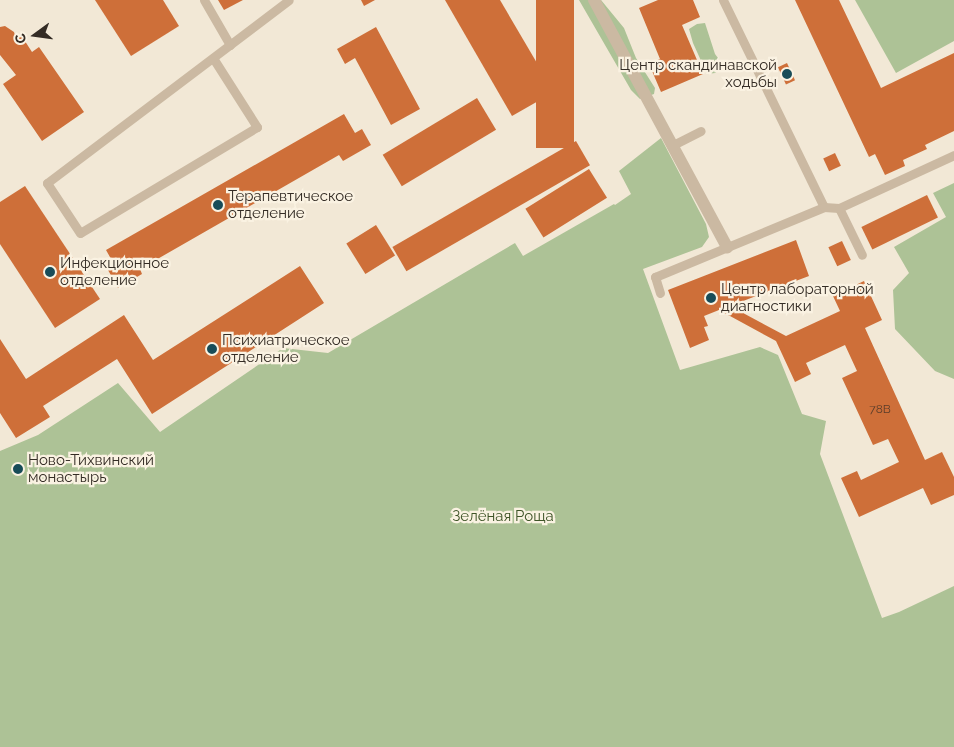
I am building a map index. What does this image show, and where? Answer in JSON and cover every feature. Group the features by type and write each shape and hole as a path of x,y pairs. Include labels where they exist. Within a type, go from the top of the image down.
{"street":[{"path":"594,0 727,247"}],"lane":[{"path":"204,0 230,45"},
{"path":"213,58 257,127 80,233 47,183 289,0"},
{"path":"723,0 824,207"},
{"path":"673,145 701,130"},
{"path":"660,293 655,277 824,207 839,208 954,155"},
{"path":"839,208 862,255"}],"green space":[{"path":"579,0 601,0 624,28 636,58 655,88 654,94 640,99 631,90"},
{"path":"855,0 954,0 954,41 896,73"},
{"path":"705,23 715,54 724,66 715,73 707,74 689,29 697,24"},
{"name":"Зелёная Роща","path":"661,138 706,224 709,237 702,247 643,269 680,370 760,347 778,355 802,414 826,421 820,454 882,618 954,586 954,747 0,747 0,451 38,435 118,383 160,432 283,348 328,353 515,243 523,256 615,205 631,194 619,171"},
{"path":"954,183 954,379 935,371 895,329 893,290 909,273 894,247 946,217 933,193"}],"building":[{"path":"95,0 163,0 179,26 131,56"},
{"path":"218,0 243,0 224,10"},
{"path":"361,0 375,0 364,6"},
{"path":"445,0 500,0 554,92 512,116"},
{"path":"536,0 574,0 574,148 536,148"},
{"path":"658,0 693,0 700,17 682,25 703,74 661,92 649,64 660,59 639,8"},
{"path":"795,0 839,0 881,88 954,53 954,131 925,145 927,149 903,160 905,166 885,175 875,154 869,157"},
{"path":"5,26 14,32 16,39 21,35 32,52 39,47 84,112 42,141 3,84 16,75 0,55 0,27"},
{"path":"376,27 420,109 391,125 355,58 345,64 337,49"},
{"name":"Центр скандинавской ходьбы","path":"787,63 795,80 786,84 778,67"},
{"path":"477,98 496,130 402,186 383,155"},
{"name":"Терапевтическое отделение","path":"344,114 355,133 362,129 371,145 343,161 339,155 140,269 142,274 118,288 108,270 115,266 106,250"},
{"path":"576,141 590,165 406,271 392,247"},
{"path":"835,153 841,166 829,171 823,158"},
{"path":"589,169 607,198 543,238 525,209"},
{"name":"Инфекционное отделение","path":"25,186 100,299 55,328 0,244 0,202"},
{"path":"927,195 938,217 872,249 861,227"},
{"path":"376,225 395,256 365,274 346,244"},
{"path":"796,240 809,276 730,306 786,336 840,311 833,296 864,281 882,320 865,328 925,460 942,452 954,477 954,495 931,505 923,488 859,517 841,478 857,471 861,480 899,462 888,439 873,445 842,378 857,371 845,345 806,363 811,374 795,382 776,341 719,310 704,316 708,326 704,327 709,340 690,348 668,290"},
{"path":"842,241 851,260 837,266 828,247"},
{"name":"Психиатрическое отделение","path":"300,266 324,303 152,414 117,359 43,406 50,417 16,438 0,413 0,339 26,379 124,315 153,360"}],"place":[{"name":"Центр скандинавской ходьбы","path":"787,74"},
{"name":"Терапевтическое отделение","path":"218,205"},
{"name":"Инфекционное отделение","path":"50,272"},
{"name":"Центр лабораторной диагностики","path":"711,298"},
{"name":"Психиатрическое отделение","path":"212,349"},
{"name":"Ново-Тихвинский монастырь","path":"18,469"}]}
